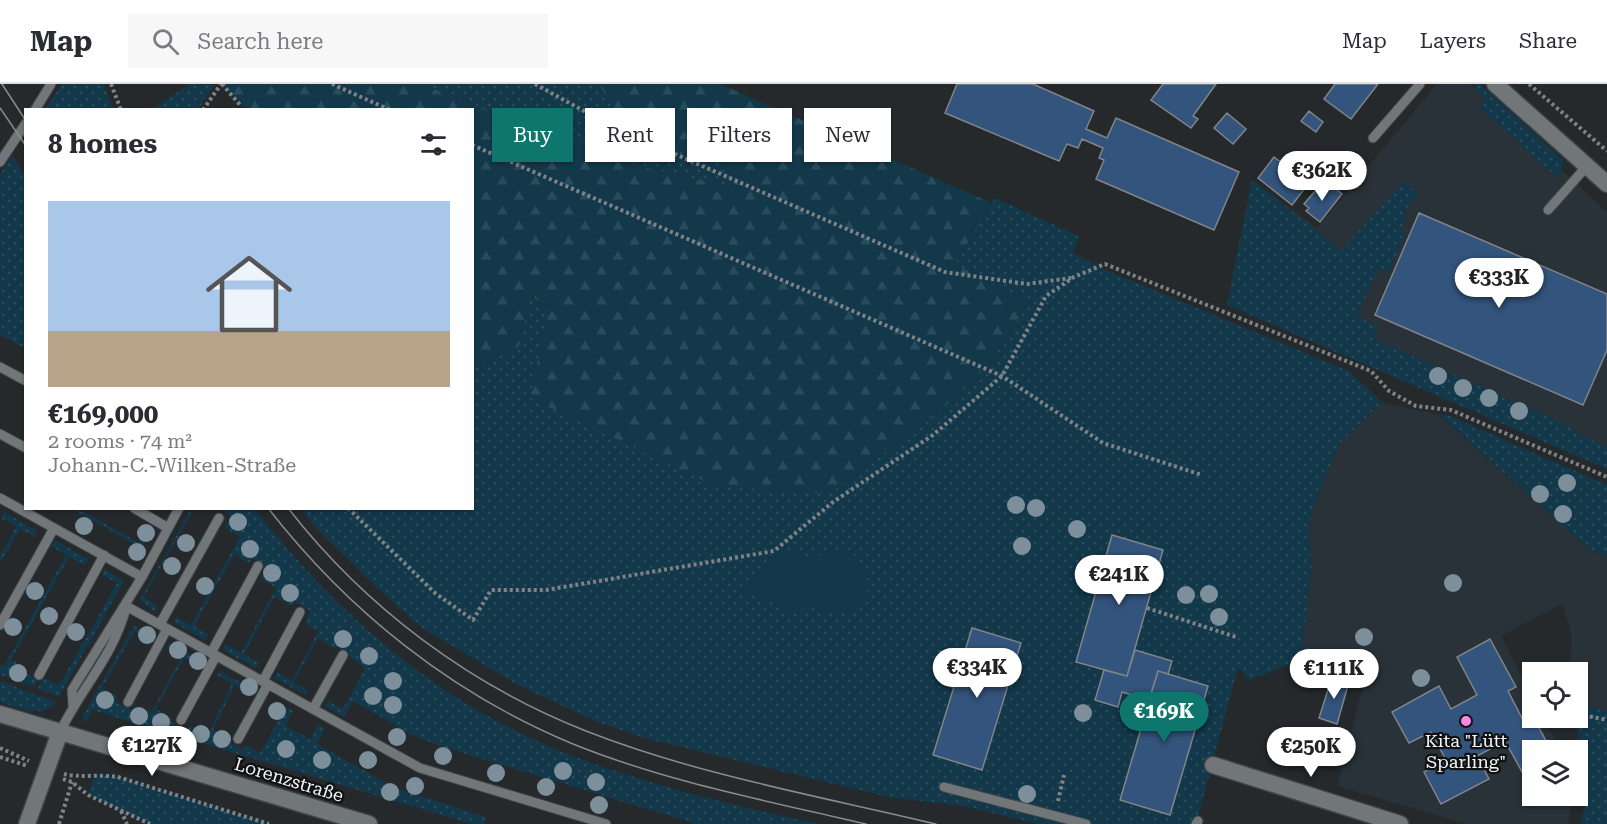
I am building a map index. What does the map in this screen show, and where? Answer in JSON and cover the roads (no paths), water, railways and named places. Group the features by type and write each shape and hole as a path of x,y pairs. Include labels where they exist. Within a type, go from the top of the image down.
{"street":[{"path":"1495,84 1607,184"},
{"name":"Lorenzstraße","path":"0,714 369,824"},
{"path":"27,824 60,732"},
{"path":"1213,765 1400,824"}],"lane":[{"path":"35,108 51,84"},
{"path":"1373,138 1420,84"},
{"path":"0,162 24,126"},
{"path":"1548,210 1587,166"},
{"path":"0,367 24,380"},
{"path":"0,434 24,447"},
{"path":"1,501 142,577"},
{"path":"137,510 168,528"},
{"path":"60,732 73,705 83,695 120,630 126,606 178,510"},
{"path":"128,702 163,627 219,518"},
{"path":"0,625 54,528"},
{"path":"39,675 104,555"},
{"path":"181,720 258,566"},
{"path":"126,606 420,768 606,824"},
{"path":"238,740 300,612"},
{"path":"313,709 343,655"},
{"path":"944,787 1086,824"}],"tram line":[{"path":"2,84 24,118"},
{"path":"0,108 24,143"},
{"path":"270,510 332,581 405,646 444,675 528,724 573,744 681,780 866,824"},
{"path":"290,510 318,544 385,610 461,666 501,691 543,712 586,731 671,760 759,784 936,824"}],"place":[{"name":"Kita \"Lütt Sparling\"","path":"1466,721"}]}
